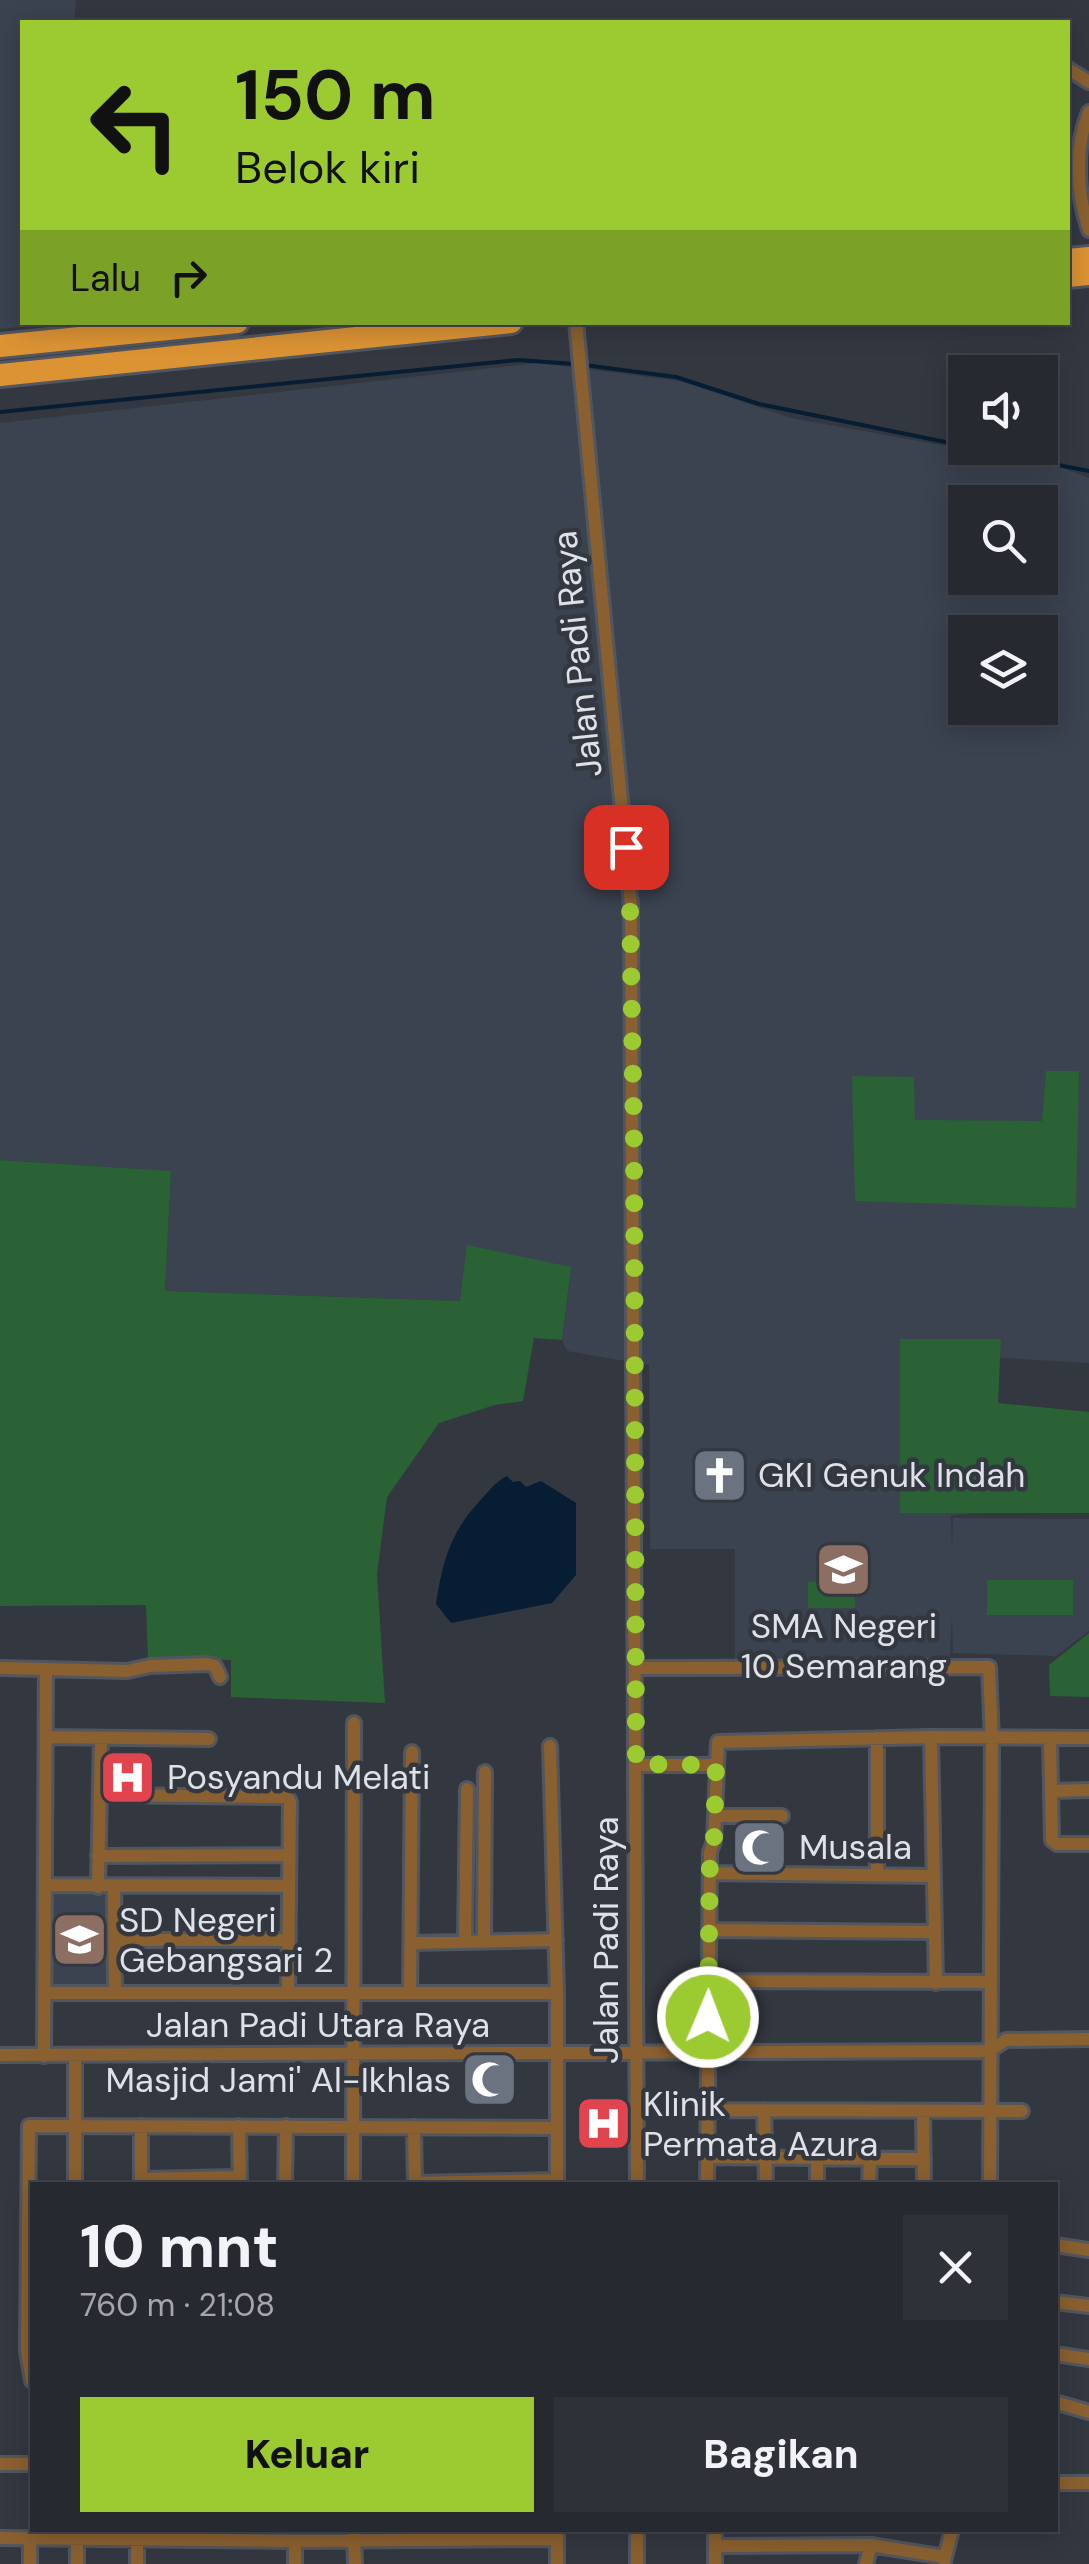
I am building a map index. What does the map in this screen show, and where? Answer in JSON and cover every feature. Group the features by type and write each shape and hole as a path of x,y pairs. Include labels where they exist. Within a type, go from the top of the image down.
{"highway":[{"path":"0,346 207,325"},
{"path":"0,362 378,325"},
{"path":"0,375 480,325"},
{"path":"0,387 412,349 444,344 494,325"}],"street":[{"path":"1089,112 1083,128 1080,163 1082,209 1089,230"},
{"name":"Jalan Padi Raya","path":"576,325 630,885 637,2182"},
{"path":"0,1668 127,1671 207,1664 215,1666 220,1677"},
{"path":"636,1668 989,1667 990,2182"},
{"path":"44,2056 46,1669"},
{"path":"353,2182 354,1723"},
{"path":"46,1736 209,1739"},
{"path":"931,1736 936,1983"},
{"path":"707,2182 710,1873 716,1745 722,1741 813,1742 931,1736 992,1740 1089,1738"},
{"path":"98,1888 101,1738"},
{"path":"877,1738 877,1875"},
{"path":"1050,1738 1052,1840 1057,1844 1089,1844"},
{"path":"504,2182 557,2182 557,1993 550,1746"},
{"path":"410,1993 412,1752"},
{"path":"636,1764 716,1765"},
{"path":"484,1941 485,1772"},
{"path":"464,1942 467,1789"},
{"path":"1051,1791 1089,1790"},
{"path":"100,1795 282,1796 290,1802 288,1993"},
{"path":"714,1816 782,1816"},
{"path":"98,1856 289,1855"},
{"path":"466,1864 484,1864"},
{"path":"710,1873 933,1876"},
{"path":"45,1886 289,1886"},
{"path":"114,1887 114,1993"},
{"path":"709,1930 932,1932"},
{"path":"114,1940 289,1940"},
{"path":"411,1942 556,1940"},
{"path":"709,1981 992,1982"},
{"path":"44,1993 557,1993"},
{"name":"Jalan Padi Utara Raya","path":"0,2055 990,2051 1006,2040 1089,2039"},
{"path":"75,2056 75,2182"},
{"path":"707,2110 1022,2111"},
{"path":"764,2110 766,2182"},
{"path":"923,2111 924,2182"},
{"path":"30,2371 26,2351 29,2126 556,2128"},
{"path":"141,2126 141,2182 240,2181 239,2126"},
{"path":"286,2126 286,2182"},
{"path":"414,2127 414,2182"},
{"path":"707,2157 924,2159"},
{"path":"870,2158 870,2182"},
{"path":"817,2160 817,2182"},
{"path":"1058,2246 1089,2250"},
{"path":"1058,2302 1089,2306"},
{"path":"1058,2354 1089,2359"},
{"path":"1058,2403 1089,2412"},
{"path":"0,2464 30,2464"},
{"path":"1058,2482 1089,2483"},
{"path":"637,2532 637,2564"},
{"path":"714,2532 715,2564"},
{"path":"715,2546 871,2544 944,2560 951,2532"},
{"path":"77,2534 77,2564"},
{"path":"0,2538 77,2534 295,2541 355,2535 557,2534 557,2564"},
{"path":"354,2564 355,2535"},
{"path":"136,2564 137,2538"},
{"path":"30,2539 30,2564"},
{"path":"295,2541 295,2564"},
{"path":"866,2564 871,2544"}],"shaded area":[{"path":"0,0 76,0 74,20 20,20 20,325 37,325 0,329"},
{"path":"538,363 680,381 791,418 948,446 948,465 1051,465 1089,478 1089,1363 972,1356 971,1508 969,1514 951,1515 952,1548 953,1518 1089,1519 1089,1631 1056,1656 953,1653 952,1616 950,1658 735,1661 735,1549 650,1549 649,1365 567,1351 562,1340 571,1267 461,1301 165,1291 171,1171 0,1160 0,423"},
{"name":"SD Negeri Gebangsari 2","path":"47,1889 112,1889 114,1992 47,1992"}],"green space":[{"path":"1046,1071 1079,1071 1076,1208 855,1201 852,1076 914,1077 915,1120 1042,1121"},
{"path":"0,1160 171,1171 165,1291 460,1301 467,1245 571,1267 562,1340 534,1338 523,1401 495,1405 439,1423 387,1497 377,1574 385,1703 231,1697 231,1660 148,1659 146,1605 0,1606"},
{"path":"900,1339 1001,1339 998,1403 1089,1412 1089,1513 900,1513"},
{"path":"987,1580 1073,1580 1073,1615 987,1615"},
{"path":"808,1582 855,1582 855,1608 808,1608"},
{"path":"1089,1633 1089,1697 1050,1696 1049,1665"}],"water":[{"path":"507,1476 526,1487 541,1481 576,1503 576,1575 552,1603 451,1623 436,1604 449,1550 468,1514"}],"waterway":[{"path":"0,412 518,360 575,364"},
{"path":"584,365 676,377 759,404 948,443"},
{"path":"1058,465 1089,471"}],"place":[{"name":"GKI Genuk Indah","path":"719,1475"},
{"name":"SMA Negeri 10 Semarang","path":"844,1570"},
{"name":"Posyandu Melati","path":"128,1777"},
{"name":"Musala","path":"760,1847"},
{"name":"SD Negeri Gebangsari 2","path":"80,1940"},
{"name":"Masjid Jami' Al-Ikhlas","path":"490,2080"},
{"name":"Klinik Permata Azura","path":"604,2124"}],"route":[{"path":"626,847 634,1137 636,1764 716,1765 714,1840 710,1852 708,2017"}]}
